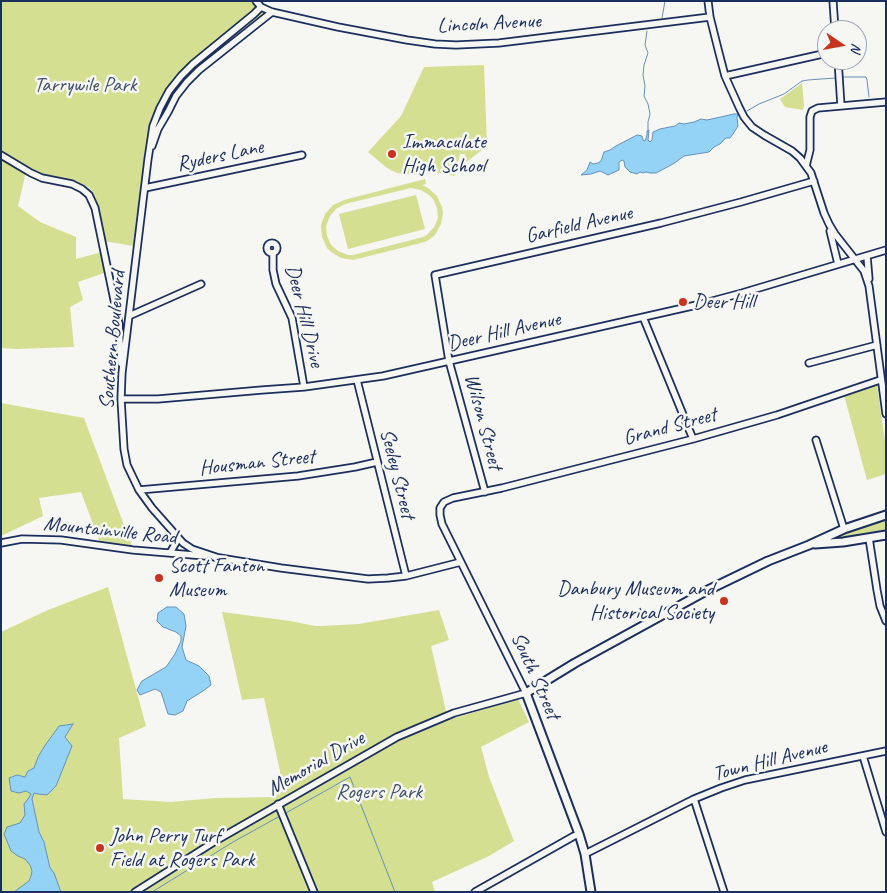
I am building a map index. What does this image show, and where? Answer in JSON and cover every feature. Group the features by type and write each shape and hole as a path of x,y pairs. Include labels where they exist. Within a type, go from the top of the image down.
{"main road":[{"path":"526,693 708,590 768,561 844,529 886,515"},
{"path":"809,545 886,535"},
{"name":"South Street","path":"526,693 579,834 585,854 591,892"}],"street":[{"path":"256,1 261,7 272,12"},
{"path":"708,1 710,18 725,76 744,117 764,135 792,151 806,166 811,173 829,224 864,271 869,286"},
{"path":"833,1 834,20"},
{"name":"Southern Boulevard","path":"216,558 192,549 178,539 139,490 127,465 124,449 121,399 122,373 153,126 169,91 181,76 261,7"},
{"name":"Southern Boulevard","path":"148,158 158,129 176,96 187,82 198,70 272,12"},
{"name":"Lincoln Avenue","path":"272,12 373,34 435,44 456,45 499,43 710,18"},
{"path":"725,76 817,55"},
{"path":"839,70 841,106"},
{"path":"806,166 810,150 810,117 812,111 818,108 886,102"},
{"path":"1,155 42,178 72,184 82,189 88,195 95,208 119,324 122,373"},
{"name":"Ryders Lane","path":"145,188 302,156"},
{"name":"Garfield Avenue","path":"449,361 435,275 661,223 814,181"},
{"path":"829,224 838,264"},
{"name":"Deer Hill Avenue","path":"121,399 158,399 304,386 382,376 742,293 886,250"},
{"name":"Deer Hill Drive","path":"273,253 273,270 276,284 292,318 304,386"},
{"path":"867,256 880,380 886,414"},
{"path":"129,316 201,284"},
{"path":"643,317 693,438"},
{"path":"809,363 877,345"},
{"path":"879,362 886,360"},
{"name":"Wilson Street","path":"449,361 485,492"},
{"name":"Seeley Street","path":"356,380 406,576"},
{"name":"Grand Street","path":"466,495 502,488 777,415 880,380"},
{"path":"816,440 844,529"},
{"name":"Housman Street","path":"139,490 298,476 377,462"},
{"name":"South Street","path":"466,495 444,502 440,508 442,524 526,693"},
{"path":"869,538 880,606 886,621"},
{"name":"Mountainville Road","path":"1,542 22,539 61,540 133,550 216,558"},
{"path":"170,553 178,539"},
{"path":"216,558 368,579 406,576 462,562"},
{"name":"Memorial Drive","path":"135,892 217,840 396,737 454,713 526,693"},
{"name":"Town Hill Avenue","path":"585,854 694,799 744,780 886,751"},
{"path":"863,756 886,832"},
{"path":"694,799 724,892"},
{"path":"278,804 314,892"},
{"path":"475,892 579,834"}],"green space":[{"name":"Tarrywile Park","path":"1,1 250,1 265,13 198,64 173,90 155,132 139,247 104,241 92,191 88,187 76,181 52,178 27,167 18,206 40,222 76,237 76,259 106,251 110,271 78,282 83,300 70,307 74,347 1,348"},
{"path":"484,65 487,146 464,164 465,154 460,154 455,176 433,172 414,175 397,173 387,168 368,152 401,116 424,67"},
{"path":"802,83 803,110 785,107 780,99"},
{"path":"425,179 426,184 422,185 437,196 442,207 441,224 435,235 425,242 353,260 341,258 327,248 322,237 321,225 325,214 333,205 344,200","holes":["411,188 421,190 433,199 437,208 438,218 434,227 427,235 353,255 338,251 331,245 327,236 326,226 330,216 336,209 345,204"]},
{"path":"416,195 425,229 348,249 339,214"},
{"path":"877,385 886,448 886,474 867,480 844,395"},
{"path":"1,403 84,418 133,549 101,545 81,492 39,498 43,516 1,536"},
{"path":"886,517 886,530 835,538 834,535"},
{"name":"Rogers Park","path":"108,587 146,726 119,738 123,799 171,802 215,798 275,797 280,780 280,771 264,698 242,700 222,612 322,626 359,624 439,610 449,640 431,646 448,720 518,699 529,722 481,747 489,777 514,841 489,856 432,882 435,892 139,892 136,889 132,892 1,892 1,632 48,610"}],"water":[{"path":"738,114 738,126 733,134 709,152 684,156 656,173 640,172 637,174 630,172 622,160 619,162 619,170 608,175 600,171 581,175 587,170 590,162 593,164 601,161 604,152 637,135 642,136 645,141 647,131 649,130 648,140 650,142 653,132 660,129 675,126 679,123 684,124 701,119 707,120"},
{"path":"167,607 176,607 184,614 186,626 182,647 186,660 199,666 209,676 211,685 187,701 183,711 175,715 168,714 161,692 155,689 140,695 137,690 142,681 166,667 181,641 181,636 163,627 157,621 158,613"},
{"path":"73,724 65,737 72,746 56,786 47,795 34,793 32,799 39,832 44,842 50,868 54,873 61,892 14,892 29,881 32,871 25,859 11,851 4,834 7,827 20,823 25,815 24,804 31,794 26,791 19,793 11,791 9,778 17,775 25,777 28,771 34,768 38,757 59,726"}],"waterway":[{"path":"662,18 665,1"},
{"path":"647,31 645,45 648,53 643,75 644,96 650,114 648,132"},
{"path":"843,77 866,77 869,97"},
{"path":"747,111 784,94 802,81 835,78"},
{"path":"284,814 350,777 395,892"},
{"path":"152,892 233,842 280,816"}],"place":[{"name":"Immaculate High School","path":"392,154"},
{"name":"Deer Hill","path":"683,302"},
{"name":"Scott Fanton Museum","path":"159,578"},
{"name":"Danbury Museum and Historical Society","path":"724,601"},
{"name":"John Perry Turf Field at Rogers Park","path":"100,848"}]}
